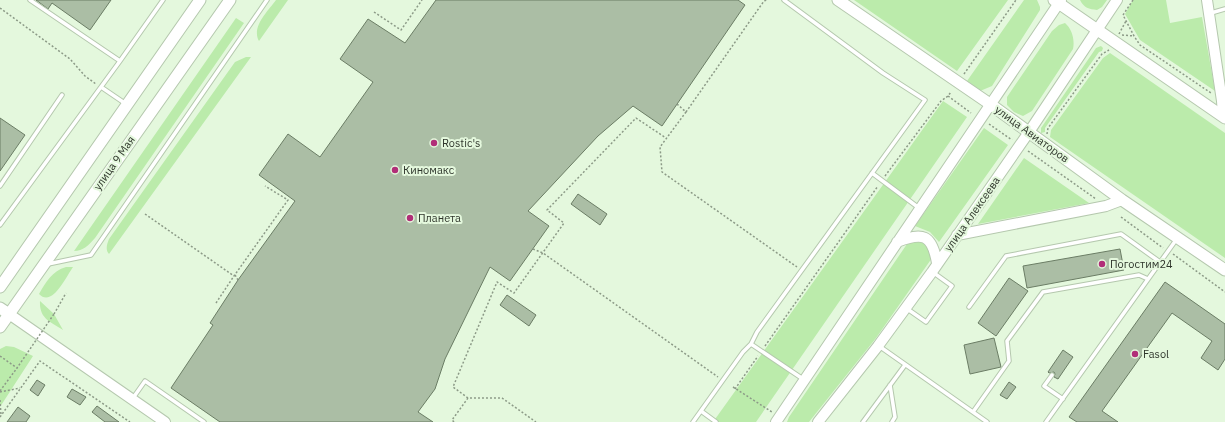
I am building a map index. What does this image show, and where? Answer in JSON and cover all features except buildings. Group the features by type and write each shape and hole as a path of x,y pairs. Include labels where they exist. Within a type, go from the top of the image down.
{"main road":[{"name":"улица 9 Мая","path":"0,287 200,0"},
{"name":"улица 9 Мая","path":"0,327 4,311 43,265 230,0"},
{"name":"улица Авиаторов","path":"838,0 990,104 1122,200 1225,270"},
{"path":"1058,1 1224,117"}],"street":[{"name":"улица Алексеева","path":"818,422 878,346 932,272 957,234 1030,132 1117,0"},
{"path":"1206,0 1224,117"},
{"path":"778,420 1058,1"},
{"path":"957,234 1106,206 1122,200"},
{"path":"897,242 909,237 919,236 926,239 932,243 935,249 937,263"},
{"path":"4,311 165,422"}],"lane":[{"path":"30,0 120,61"},
{"path":"0,225 163,0"},
{"path":"43,265 91,254 267,0"},
{"path":"693,422 743,352 751,344 757,332 801,270 925,100 883,73 784,0"},
{"path":"1207,12 1225,10"},
{"path":"101,87 127,105"},
{"path":"0,186 62,96"},
{"path":"872,173 920,208"},
{"path":"969,306 1006,256 1121,234 1160,262"},
{"path":"1053,422 1048,420 1178,238"},
{"path":"905,308 926,322 952,286 932,272"},
{"path":"972,412 1009,362 1007,341 1043,292 1139,275 1148,279"},
{"path":"751,344 804,379"},
{"path":"878,346 987,422"},
{"path":"863,422 905,365"},
{"path":"1052,375 1044,386 1063,399"},
{"path":"132,398 144,381 204,422"},
{"path":"890,384 895,418 892,422"},
{"path":"701,411 716,422"}],"path":[{"path":"374,12 401,30 422,0"},
{"path":"767,0 764,1 660,147 662,172 801,270"},
{"path":"961,78 1016,0"},
{"path":"1133,0 1123,15 1140,45 1216,97"},
{"path":"0,8 70,59 85,76 101,87"},
{"path":"1126,21 1118,36 1134,36"},
{"path":"1046,138 1048,128 1102,54 1109,50"},
{"path":"778,420 734,388 762,352 883,180 941,101 951,92"},
{"path":"948,96 971,113"},
{"path":"677,104 686,112"},
{"path":"536,422 502,398 468,398 453,387 497,282 514,293 564,222 546,210 636,118 666,138"},
{"path":"987,123 1012,140"},
{"path":"1028,151 1100,202"},
{"path":"216,303 288,200 265,186"},
{"path":"144,214 235,275 238,280"},
{"path":"533,249 543,253 720,378"},
{"path":"0,391 54,314 66,293"},
{"path":"0,356 17,368"},
{"path":"0,416 40,361 130,422"},
{"path":"0,391 21,387"},
{"path":"454,422 452,420 468,398"},
{"path":"0,400 0,416"}],"green space":[{"path":"276,0 288,0 259,41 257,30 259,25 265,14"},
{"path":"854,0 1008,0 957,71"},
{"path":"1024,0 1037,0 1040,10 992,86 980,91 967,81"},
{"path":"1080,0 1107,0 1102,7 1097,10 1087,8"},
{"path":"1133,0 1166,0 1170,23 1202,17 1215,91 1140,40 1125,14"},
{"path":"236,18 244,23 95,238 86,247 74,251"},
{"path":"1065,23 1072,35 1074,42 1073,49 1032,111 1023,116 1014,112 1007,105 1007,97 1052,31 1059,25"},
{"path":"1101,46 1103,48 1102,51 1099,52 1045,128 1045,132 1041,133 1041,128 1096,48"},
{"path":"1110,53 1225,133 1225,258 1050,137 1051,130 1103,58"},
{"path":"246,57 251,57 109,254 107,245 109,239 235,62"},
{"path":"943,101 967,117 756,422 713,422"},
{"path":"984,128 1008,145 939,242 930,232 915,226"},
{"path":"1024,158 1089,203 978,224"},
{"path":"917,239 924,242 928,246 932,258 876,338 809,422 787,422 907,244"},
{"path":"66,267 73,267 63,284 54,294 49,297 44,297 39,294 53,274"},
{"path":"40,301 54,314 63,330 50,322 44,316 41,312"},
{"path":"6,346 14,347 33,356 0,407 0,349"}],"place":[{"name":"Rostic's","path":"434,143"},
{"name":"Киномакс","path":"395,170"},
{"name":"Планета","path":"410,218"},
{"name":"Погостим24","path":"1102,264"},
{"name":"Fasol","path":"1135,354"}]}
